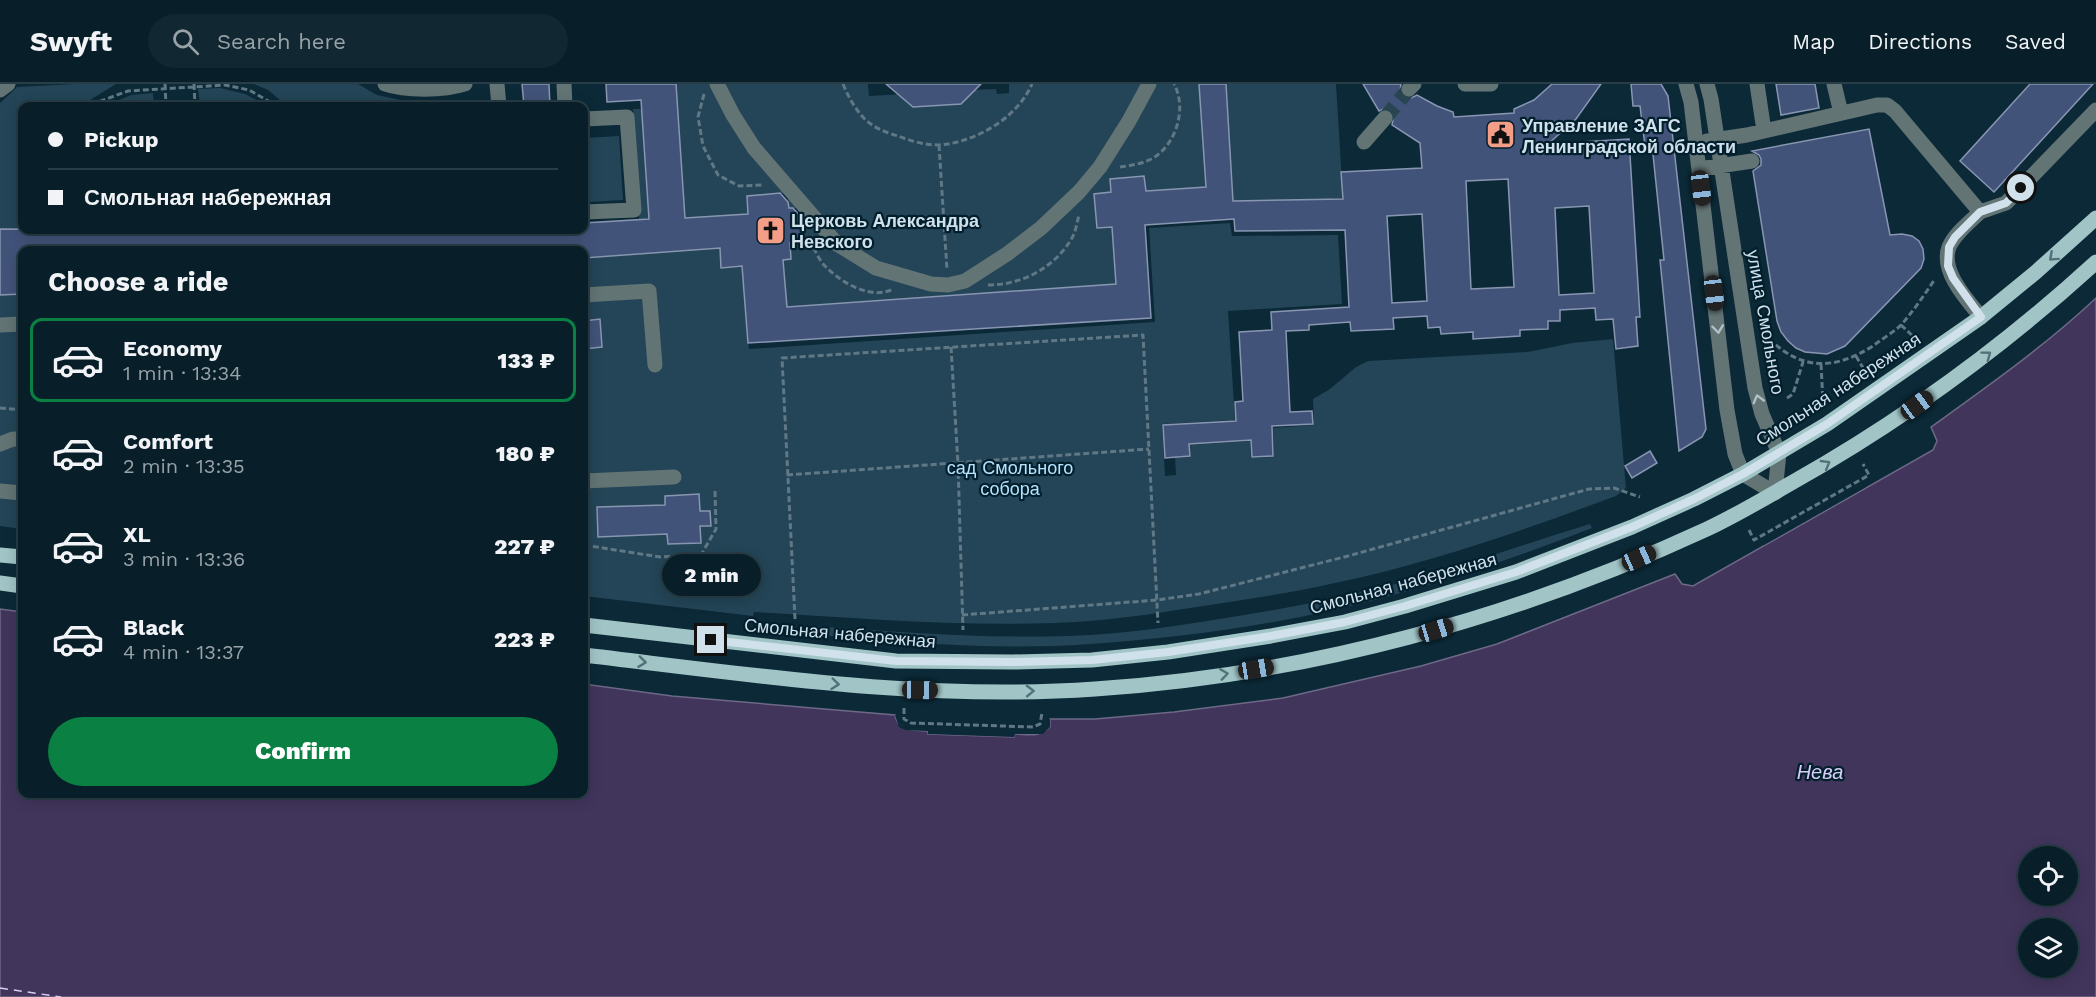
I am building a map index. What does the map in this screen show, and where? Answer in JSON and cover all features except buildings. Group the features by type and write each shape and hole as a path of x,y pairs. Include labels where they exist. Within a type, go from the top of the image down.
{"main road":[{"name":"Смольная набережная","path":"588,625 896,661 1013,662 1092,660 1168,652 1345,622 1405,606 1494,579 1632,527 1743,474 1827,424 1981,317 2096,218"},
{"path":"588,655 897,690 1013,692 1094,690 1172,682 1351,652 1413,636 1527,602 1639,558 1695,534 1775,493 1845,453 1983,359 2096,262"},
{"path":"0,555 18,557"},
{"path":"0,583 18,585"}],"street":[{"path":"0,90 8,84"},
{"path":"385,84 394,87 428,89 465,84"},
{"path":"497,84 499,102"},
{"path":"564,84 565,102"},
{"path":"711,88 780,180 837,244 876,268 931,284 948,285 965,281 1008,254 1041,228 1079,192 1100,167 1149,84"},
{"path":"1465,84 1491,84"},
{"path":"1686,84 1691,102 1730,430 1735,454 1743,474 1775,493"},
{"name":"улица Смольного","path":"1707,84 1755,388 1762,414 1779,453 1775,493"},
{"path":"1756,84 1764,130"},
{"path":"1834,84 1840,113"},
{"path":"1696,143 1877,105 1887,105 1896,111 1980,212"},
{"path":"1981,317 1953,278 1948,266 1949,247 1955,237 1980,212 2006,203 2096,110"},
{"path":"588,119 627,117 634,210 588,212"},
{"path":"1364,142 1385,118"},
{"path":"1699,169 1752,161"},
{"path":"1708,246 1732,243"},
{"path":"588,295 649,291 655,365"},
{"path":"0,325 18,324"},
{"path":"0,444 18,439"},
{"path":"588,481 674,477"},
{"path":"0,490 18,492"}],"path":[{"path":"843,84 848,97 863,118 882,131 915,142 939,144 947,144 992,129 1025,99 1032,84"},
{"path":"1100,167 1138,165 1160,154 1175,132 1180,111 1178,92 1173,84"},
{"path":"194,85 195,102"},
{"path":"102,102 128,91 165,86 225,85 249,90 271,102"},
{"path":"165,86 166,102"},
{"path":"711,88 698,117 703,146 718,175 740,186 761,186 780,180"},
{"path":"939,144 948,285"},
{"path":"965,281 981,285 1025,279 1053,262 1073,236 1080,214 1079,192"},
{"path":"1769,339 1784,353 1803,362 1821,364 1838,362 1856,356 1901,325 1936,278"},
{"path":"1901,325 1916,339"},
{"path":"795,619 782,358 1143,335 1158,623"},
{"path":"951,347 958,464 963,630"},
{"path":"1856,356 1866,374"},
{"path":"1787,399 1793,394 1803,362"},
{"path":"1821,364 1823,402"},
{"path":"0,408 18,410"},
{"path":"788,475 1149,449"},
{"path":"1749,530 1754,540 1869,475 1863,464"},
{"path":"962,615 1157,600 1199,594 1590,489 1614,488 1640,497"},
{"path":"588,546 660,557 701,555 716,530 714,491"},
{"path":"904,708 904,719 911,723 1037,726 1042,713"}],"green space":[{"path":"116,84 87,102 18,102 18,228 0,229 0,103 17,87"},
{"path":"254,84 358,84 377,95 410,102 282,102 268,90"},
{"path":"676,84 868,84 869,96 903,94 903,99 913,107 961,104 970,95 970,90 996,89 997,94 1009,93 1009,84 1199,84 1206,187 1146,191 1144,176 1111,179 1111,192 1094,194 1097,228 1112,227 1116,284 787,307 783,260 790,243 802,242 800,208 789,208 787,193 747,196 748,214 685,218"},
{"path":"1226,84 1336,84 1343,199 1233,201"},
{"path":"220,88 245,94 260,102 200,102 198,89"},
{"path":"153,93 154,102 115,102 131,95"},
{"path":"633,109 642,109 649,218 639,219"},
{"path":"619,136 623,200 589,202 588,138"},
{"name":"сад Смольного собора","path":"1230,223 1232,236 1338,235 1342,304 1228,311 1235,420 1162,424 1165,476 1176,475 1175,458 1191,457 1190,445 1250,441 1251,458 1274,457 1273,428 1314,425 1313,399 1330,389 1356,367 1368,361 1528,352 1572,343 1613,339 1626,488 1616,496 1512,533 1442,556 1371,575 1257,598 1104,620 1005,624 921,622 754,612 753,616 588,596 588,258 720,248 721,267 742,266 749,349 1155,322 1149,228"},
{"path":"18,294 18,528 0,526 0,295"},
{"path":"1590,524 1592,528 1545,546 1404,592 1327,611 1210,632 1055,646 981,646 798,633 799,625 944,635 1017,637 1089,635 1163,628 1281,609 1379,588"}],"water":[{"name":"Нева","path":"2096,298 2096,997 0,997 0,609 18,611 18,798 588,798 588,685 672,696 895,715 899,725 912,730 928,731 928,734 1014,737 1014,734 1038,734 1046,730 1050,727 1050,719 1095,719 1174,712 1283,698 1421,666 1497,644 1675,574 1682,584 1693,586 1933,450 1937,441 1931,427 2016,365"}],"pier":[{"path":"1865,484 1866,487 1764,545 1762,543"},
{"path":"895,715 898,715 901,725 929,728 931,731 1011,734 1014,731 1042,731 1047,726 1047,720 1050,719 1050,727 1043,734 1015,734 1014,737 928,734 928,731 905,730 899,727"}],"ferry route":[{"path":"0,988 61,997"}],"tunnel":[{"path":"1385,118 1409,89"}],"place":[{"name":"Управление ЗАГС Ленинградской области","path":"1501,135"},
{"name":"Церковь Александра Невского","path":"770,230"}],"route":[{"path":"711,640 896,661 1092,660 1168,652 1345,622 1516,572 1632,527 1743,474 1827,424 1981,317 1953,278 1948,266 1949,247 1955,237 1980,212 2006,203 2021,188"}]}
